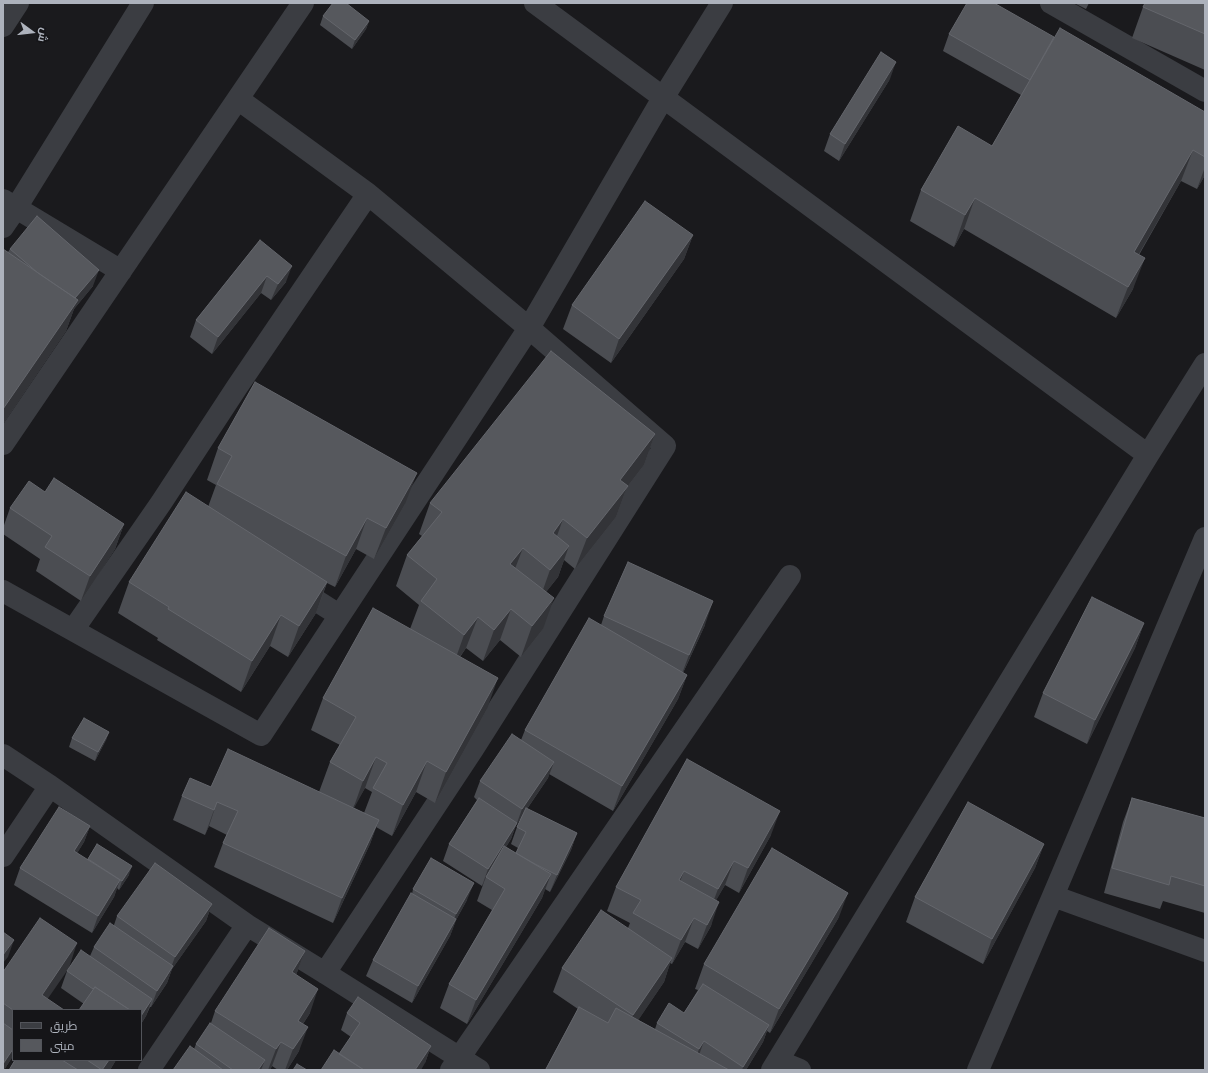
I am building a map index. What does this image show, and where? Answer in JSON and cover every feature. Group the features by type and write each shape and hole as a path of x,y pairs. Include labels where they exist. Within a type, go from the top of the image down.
{"street":[{"path":"3,26 18,3"},
{"path":"3,226 10,204 143,3"},
{"path":"3,444 303,3"},
{"path":"535,3 1148,455"},
{"path":"3,592 261,735 339,615 417,483 529,328 663,98 722,3"},
{"path":"1051,3 1205,90"},
{"path":"238,99 368,194 529,328 665,446 473,749 326,973"},
{"path":"73,630 168,507 244,391 368,194"},
{"path":"10,204 121,271"},
{"path":"800,1070 775,1066 1148,455 1202,372"},
{"path":"978,1070 1205,538"},
{"path":"455,1064 790,576"},
{"path":"280,578 339,615"},
{"path":"3,755 50,786 247,925 326,973 455,1064 479,1070"},
{"path":"3,856 50,786"},
{"path":"1053,896 1205,951"},
{"path":"148,1070 247,925"}],"building":[{"path":"333,3 346,3 369,21 355,40 323,16"},
{"path":"967,3 994,3 1054,37 1030,80 949,34"},
{"path":"1145,3 1205,3 1205,34 1143,7"},
{"path":"1060,28 1205,112 1205,157 1193,150 1134,252 1145,258 1128,287 975,198 965,215 921,190 958,126 992,146"},
{"path":"881,52 896,62 845,144 830,134"},
{"path":"645,201 693,235 619,339 572,305"},
{"path":"37,216 99,270 75,298 38,273 10,249"},
{"path":"260,240 292,266 278,284 267,276 218,337 196,320"},
{"path":"3,249 78,300 3,409"},
{"path":"551,351 655,434 620,480 628,486 587,538 563,519 553,533 569,546 550,570 523,548 510,564 554,598 532,626 511,609 494,630 478,617 464,635 421,601 437,579 407,555 442,512 430,503"},
{"path":"255,382 417,473 386,528 367,518 346,556 217,484 232,456 218,448"},
{"path":"54,478 124,524 90,576 45,547 52,536 10,508 29,481 45,492"},
{"path":"186,492 327,582 299,626 281,615 252,661 168,609 169,607 129,582"},
{"path":"628,562 713,601 689,655 604,616"},
{"path":"1092,597 1144,623 1095,720 1043,693"},
{"path":"373,608 498,678 446,772 427,761 403,805 373,788 387,763 376,757 363,781 330,762 356,717 323,698"},
{"path":"589,618 687,675 622,786 525,730"},
{"path":"84,718 109,732 98,752 72,738"},
{"path":"512,734 554,762 522,809 480,781"},
{"path":"228,749 379,820 342,898 223,843 238,811 217,802 214,810 182,796 190,778 211,787"},
{"path":"687,759 780,811 748,868 734,861 718,889 684,871 679,880 719,902 707,925 694,918 681,940 633,913 641,900 616,887"},
{"path":"479,798 517,823 488,869 449,844"},
{"path":"1132,798 1205,818 1205,886 1171,876 1169,885 1112,868"},
{"path":"968,802 1044,844 992,939 915,897"},
{"path":"59,807 90,826 74,851 120,880 98,916 20,868"},
{"path":"526,808 577,833 557,875 516,853 526,832 517,827"},
{"path":"97,844 132,866 122,881 88,859"},
{"path":"504,846 551,874 476,1000 449,984 505,889 486,877"},
{"path":"772,848 848,893 779,1009 704,964"},
{"path":"431,858 474,883 456,914 413,889"},
{"path":"155,863 212,904 175,957 117,916"},
{"path":"411,893 456,919 418,986 373,960"},
{"path":"601,910 672,958 633,1015 562,968"},
{"path":"40,918 77,943 42,995 63,1009 12,1009 3,1003 3,972"},
{"path":"110,923 173,966 157,991 94,947"},
{"path":"269,928 305,951 292,972 318,989 298,1021 308,1027 293,1049 281,1042 276,1049 215,1011"},
{"path":"3,932 14,940 3,955"},
{"path":"81,950 152,999 142,1014 142,1009 128,1009 95,987 93,989 67,971"},
{"path":"703,984 769,1025 743,1067 704,1041 699,1049 657,1023 669,1003 684,1013"},
{"path":"95,987 128,1009 80,1009"},
{"path":"358,997 431,1046 415,1070 364,1070 339,1054 360,1023 347,1013"},
{"path":"579,1007 608,1023 616,1008 729,1070 546,1069"},
{"path":"3,1023 12,1029 12,1050 3,1064"},
{"path":"210,1023 265,1060 258,1070 233,1070 196,1044"},
{"path":"190,1046 223,1070 173,1070"},
{"path":"334,1050 364,1070 321,1070"},
{"path":"14,1061 64,1061 78,1070 9,1070"},
{"path":"88,1061 108,1061 102,1070"},
{"path":"297,1064 307,1070 293,1070"}]}
